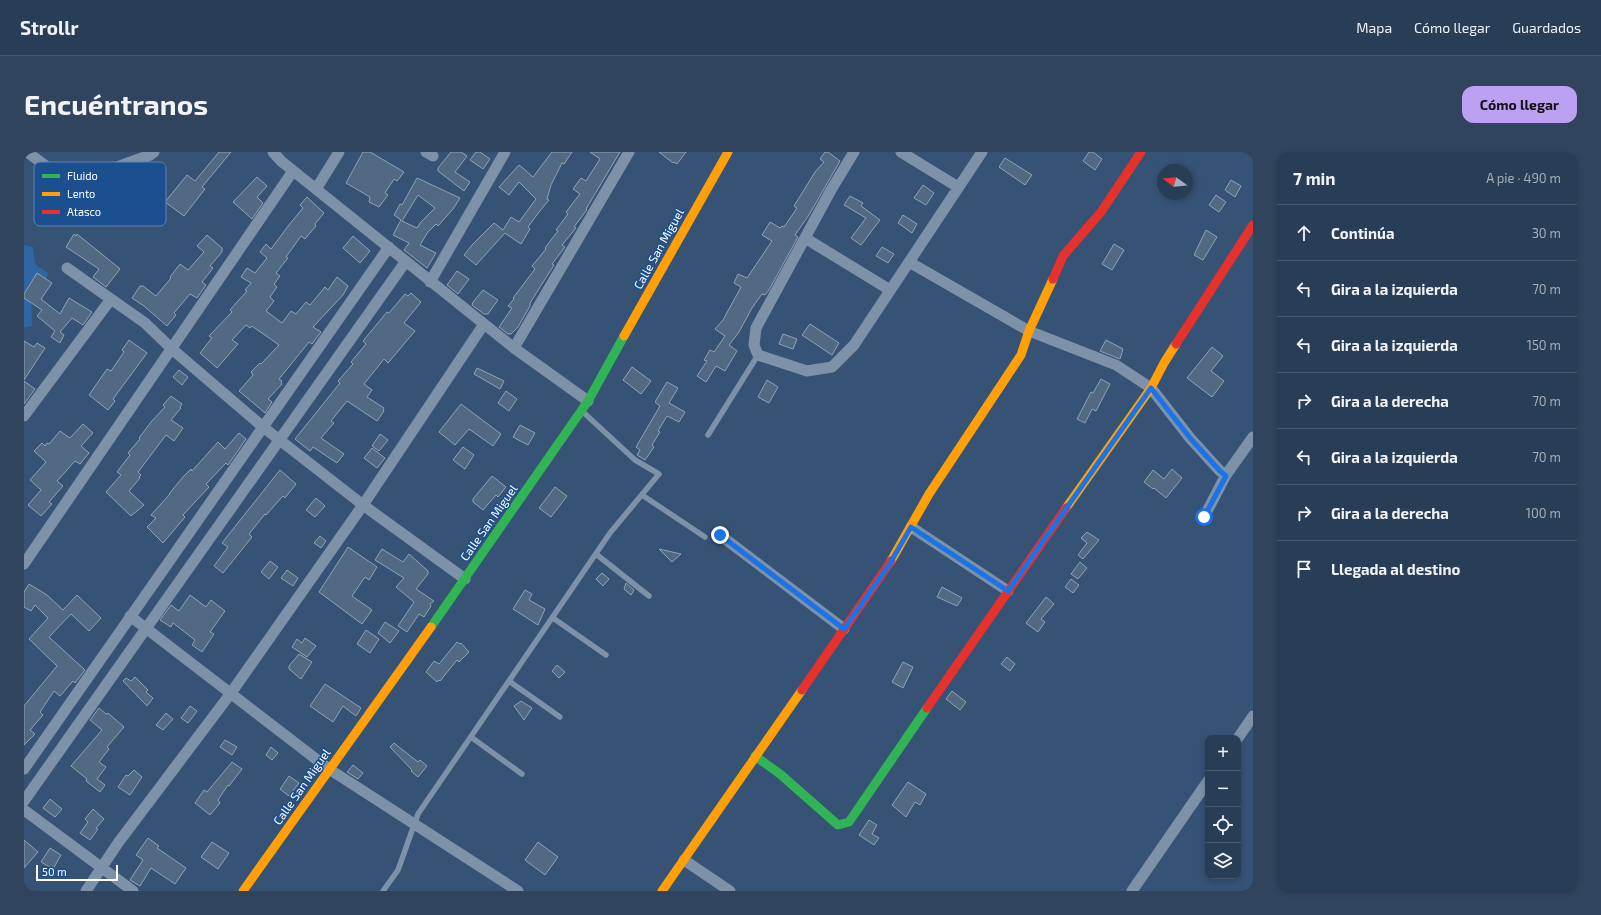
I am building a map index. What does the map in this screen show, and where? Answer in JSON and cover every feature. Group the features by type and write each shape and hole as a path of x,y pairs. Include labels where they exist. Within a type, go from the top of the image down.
{"street":[{"path":"27,152 40,162"},
{"path":"131,162 154,152"},
{"path":"273,152 293,171 389,247 430,282 514,348 588,401"},
{"path":"316,189 339,152"},
{"path":"430,282 505,152"},
{"path":"514,348 629,152"},
{"name":"Calle San Miguel","path":"243,891 465,579 588,401 728,152"},
{"path":"854,152 830,190 756,328 754,345 758,355 807,371 832,367 854,346 982,152"},
{"path":"900,152 958,187"},
{"path":"662,891 889,565 929,494 1021,355 1029,331 1063,256 1102,212 1141,152"},
{"path":"24,564 293,171"},
{"path":"755,756 780,774 838,825 849,822 1008,591 1151,388 1164,363 1253,225"},
{"path":"805,238 890,290"},
{"path":"24,769 389,247"},
{"path":"24,801 406,261"},
{"path":"909,262 1029,331 1116,365 1151,388 1190,438 1226,476"},
{"path":"67,268 145,324 263,427 363,505 465,579"},
{"path":"24,416 111,299"},
{"path":"86,891 118,843 231,693 363,505 484,324"},
{"path":"1204,517 1226,476 1253,437"},
{"path":"911,527 1008,591"},
{"path":"720,535 844,629"},
{"path":"130,616 329,769 518,891"},
{"path":"1240,735 1253,716"},
{"path":"1132,891 1205,785"},
{"path":"24,810 133,891"},
{"path":"684,860 730,891"}],"lane":[{"path":"708,435 758,355"},
{"path":"383,891 398,870 418,814 610,534 659,474 635,460 581,410"},
{"path":"642,495 705,537"},
{"path":"596,554 649,596"},
{"path":"553,618 606,655"},
{"path":"509,681 560,717"},
{"path":"471,737 522,774"}],"shaded area":[{"path":"24,245 33,247 35,264 48,273 46,283 31,296 32,326 24,328"}],"building":[{"path":"219,152 231,152 202,187 205,189 184,216 166,203 166,201 187,175 195,181"},
{"path":"363,152 370,152 404,172 397,181 394,179 385,193 388,195 379,207 369,202 370,197 346,183"},
{"path":"451,152 461,152 467,156 455,172 470,182 464,191 438,171 438,168"},
{"path":"476,152 480,152 490,159 483,169 470,160"},
{"path":"552,152 572,152 564,164 562,163 551,185 547,199 549,200 528,227 530,229 521,244 505,233 476,265 464,255 472,245 494,223 503,230 511,217 519,222 536,199 519,182 509,195 499,187 519,165 533,177"},
{"path":"590,152 620,152 586,209 587,210 574,227 576,228 562,245 565,247 552,264 554,265 530,303 530,306 518,327 511,334 508,334 499,327 512,308 508,306 535,269 532,266 558,231 556,230 568,214 566,212 580,194 573,189 581,178 586,181 600,159"},
{"path":"659,152 686,152 677,164 674,162 673,163"},
{"path":"825,152 828,152 840,161 809,215 795,235 798,237 769,290 765,295 762,294 752,308 739,332 729,345 737,351 725,371 716,366 706,382 697,376 707,361 704,360 710,350 714,352 725,336 715,329 723,320 741,287 734,283 738,274 747,278 772,241 762,235 770,222 780,228 782,226 784,227 797,208 794,206 815,172 824,162 820,159"},
{"path":"1089,152 1093,152 1102,159 1095,170 1083,161"},
{"path":"1005,158 1032,175 1025,185 999,167"},
{"path":"257,177 267,186 257,197 263,203 252,219 233,202"},
{"path":"417,178 460,198 453,209 438,226 436,224 428,232 420,245 436,253 427,268 404,250 409,243 393,235 401,220 394,215 400,204 402,205","holes":["418,195 435,208 417,228 402,221"]},
{"path":"1231,180 1241,186 1235,197 1225,190"},
{"path":"923,185 934,193 926,205 914,198"},
{"path":"1216,195 1226,202 1219,212 1209,205"},
{"path":"850,196 863,203 861,206 880,220 861,245 851,238 866,218 844,205"},
{"path":"307,197 324,213 315,224 316,226 305,239 301,236 286,257 288,258 276,273 280,276 274,284 277,287 270,297 274,301 266,311 282,323 291,311 296,314 306,302 310,305 325,287 328,290 337,277 348,286 343,295 313,327 321,332 312,344 309,342 279,379 282,381 282,384 268,399 272,402 265,413 239,391 253,375 251,372 279,345 252,326 250,328 246,325 232,340 238,344 217,368 200,353 212,338 209,336 232,312 230,310 247,291 245,290 251,283 241,277 247,268 255,273 267,258 260,252 266,244 271,249 303,208 300,205"},
{"path":"903,215 917,224 912,233 898,223"},
{"path":"1206,230 1217,237 1203,260 1194,255"},
{"path":"74,234 76,236 77,234 120,269 106,287 93,277 99,269 66,247"},
{"path":"207,235 222,248 222,252 210,266 213,268 202,282 206,285 197,298 190,294 174,313 176,315 167,326 144,306 132,298 140,286 143,286 156,296 180,264 188,270 204,252 197,246"},
{"path":"353,236 370,251 360,263 343,248"},
{"path":"1114,244 1124,250 1112,270 1102,264"},
{"path":"882,247 894,254 888,263 876,256"},
{"path":"457,271 469,279 458,294 447,285"},
{"path":"37,273 52,283 41,299 60,314 69,298 92,312 83,325 72,318 60,332 64,335 60,343 51,337 55,331 37,316 42,310 24,298 24,294"},
{"path":"483,290 498,300 488,314 484,314 472,305"},
{"path":"411,293 421,302 404,323 415,331 388,363 384,359 364,384 372,390 367,397 384,408 384,411 377,421 347,401 331,421 334,423 321,438 344,454 337,463 313,447 310,451 295,439 340,383 338,381 353,364 351,362 366,344 363,341 387,312 389,313 405,294 408,296"},
{"path":"810,324 839,343 832,355 802,335"},
{"path":"783,334 797,339 793,349 779,344"},
{"path":"129,340 147,353 113,399 115,401 108,410 89,395 107,369 111,371 124,352 122,350"},
{"path":"1106,340 1123,349 1120,359 1100,351"},
{"path":"24,341 34,347 37,343 45,348 24,380"},
{"path":"1212,347 1223,356 1211,371 1224,381 1212,397 1187,378"},
{"path":"632,367 651,381 641,394 623,380"},
{"path":"477,368 504,381 500,389 474,374"},
{"path":"179,370 188,377 182,385 173,377"},
{"path":"1101,379 1110,384 1096,411 1092,409 1085,423 1077,419 1091,392 1093,393"},
{"path":"767,380 778,387 769,403 758,397"},
{"path":"24,381 35,389 24,404"},
{"path":"667,382 678,388 669,403 685,412 679,422 667,416 652,445 654,447 645,460 637,455 640,450 636,447 660,406 655,402"},
{"path":"506,391 517,399 509,411 498,403"},
{"path":"171,396 182,404 180,407 181,408 171,420 183,428 174,441 166,435 138,472 141,475 139,477 140,478 129,491 144,505 131,516 106,492 121,475 117,472 130,455 128,453 140,439 139,438 151,422 165,407 163,405"},
{"path":"461,404 501,434 493,446 469,429 455,445 439,432"},
{"path":"83,424 93,433 81,446 89,453 80,464 75,461 57,481 63,486 49,502 52,504 41,516 28,505 41,490 30,480 46,462 34,451 42,443 45,446 47,443 49,444 60,431 70,438"},
{"path":"520,425 535,433 528,445 513,437"},
{"path":"239,433 246,439 228,465 226,463 206,484 209,487 183,515 185,517 163,543 147,527 156,518 151,515 183,477 191,469 192,471 218,442 225,449"},
{"path":"380,434 388,440 379,451 372,446"},
{"path":"463,447 474,455 465,469 453,460"},
{"path":"372,448 385,458 377,468 364,458"},
{"path":"1172,469 1182,478 1166,498 1144,482 1153,470 1164,479"},
{"path":"280,470 296,484 285,498 283,496 266,515 265,514 249,534 252,537 223,573 214,566 228,547 222,543"},
{"path":"492,476 506,487 498,497 496,495 483,510 473,502 473,499"},
{"path":"555,487 567,496 551,517 539,508"},
{"path":"316,498 325,506 315,517 306,510"},
{"path":"1087,532 1099,540 1083,559 1078,555 1087,543 1081,538"},
{"path":"320,536 326,541 321,548 314,543"},
{"path":"348,547 377,567 369,580 365,577 352,596 372,610 362,624 319,592"},
{"path":"382,549 403,562 409,554 428,571 428,574 416,589 434,601 430,604 431,606 424,617 419,614 407,632 398,626 414,602 396,587 404,578 375,560"},
{"path":"659,549 681,554 672,562"},
{"path":"270,561 278,567 269,579 261,572"},
{"path":"1080,562 1087,568 1078,579 1071,574"},
{"path":"287,570 298,578 293,586 281,578"},
{"path":"602,573 609,579 603,586 596,579"},
{"path":"1071,579 1079,585 1073,593 1065,587"},
{"path":"626,583 634,590 631,595 624,589"},
{"path":"29,584 47,595 63,610 77,595 101,618 89,631 71,614 49,637 85,670 75,683 73,681 60,696 54,691 40,712 43,715 30,730 35,734 24,745 24,706 57,666 29,639 48,618 35,605 31,611 24,607 24,592"},
{"path":"942,587 962,598 957,606 937,597"},
{"path":"525,590 532,594 529,600 545,609 538,625 513,609"},
{"path":"190,595 206,607 211,600 225,611 210,632 214,634 202,652 192,645 195,640 173,623 171,627 160,620 171,605 179,611"},
{"path":"1046,597 1054,604 1041,619 1045,622 1038,632 1026,623"},
{"path":"385,622 399,631 390,643 378,633"},
{"path":"366,630 379,639 370,653 357,644"},
{"path":"305,638 316,646 307,657 292,647 297,639 302,643"},
{"path":"457,642 460,644 461,643 469,652 459,662 457,660 440,681 439,680 437,682 426,672 434,661 439,664"},
{"path":"299,654 312,662 301,679 289,669 289,666"},
{"path":"1007,657 1015,664 1010,671 1001,664"},
{"path":"903,662 913,667 903,688 892,682"},
{"path":"557,665 565,672 559,678 552,671"},
{"path":"135,677 148,690 146,692 153,698 147,706 123,681 126,678 131,681"},
{"path":"325,684 361,708 356,716 343,706 333,722 310,706"},
{"path":"952,691 966,702 960,710 946,699"},
{"path":"521,701 532,708 524,720 514,706"},
{"path":"190,706 197,711 188,723 181,718"},
{"path":"99,708 106,714 108,713 124,727 107,747 109,749 99,762 106,767 97,779 105,785 100,792 71,766 102,730 90,720"},
{"path":"166,713 173,719 163,730 156,725"},
{"path":"225,740 237,747 232,755 220,747"},
{"path":"394,743 418,762 420,760 427,766 418,777 390,747"},
{"path":"271,747 278,753 272,760 266,755"},
{"path":"232,762 242,769 229,786 228,785 218,800 220,803 210,815 195,803 204,790 207,792"},
{"path":"353,765 363,773 358,779 347,772"},
{"path":"134,770 142,777 130,795 118,787 126,775 128,776"},
{"path":"289,776 299,783 289,796 280,789"},
{"path":"908,782 926,794 920,805 915,802 906,817 892,805"},
{"path":"50,799 62,809 55,817 43,808"},
{"path":"93,809 104,819 96,828 98,829 90,840 80,833 88,822 85,819"},
{"path":"869,820 877,825 872,834 879,838 874,845 859,835"},
{"path":"148,838 159,846 157,848 186,868 175,884 151,868 140,886 130,880 143,860 136,855"},
{"path":"24,840 38,852 24,868"},
{"path":"212,842 229,853 218,869 201,857"},
{"path":"538,842 558,857 545,875 525,860"},
{"path":"50,848 61,855 53,869 41,862"}],"traffic: fast":[{"path":"431,627 588,401 624,336"},
{"path":"755,756 780,774 838,825 849,822 927,708"}],"traffic: slow":[{"path":"624,336 728,152"},
{"path":"891,561 929,494 1021,355 1029,331 1053,279"},
{"path":"1066,508 1151,388 1176,344"},
{"path":"243,891 431,627"},
{"path":"662,891 802,690"}],"traffic: jam":[{"path":"1053,279 1063,256 1101,212 1141,152"},
{"path":"1176,344 1253,225"},
{"path":"927,708 1066,508"},
{"path":"802,690 891,561"}],"route":[{"path":"720,535 844,629 889,565 911,527 1008,591 1151,388 1190,438 1226,476 1204,517"}]}
